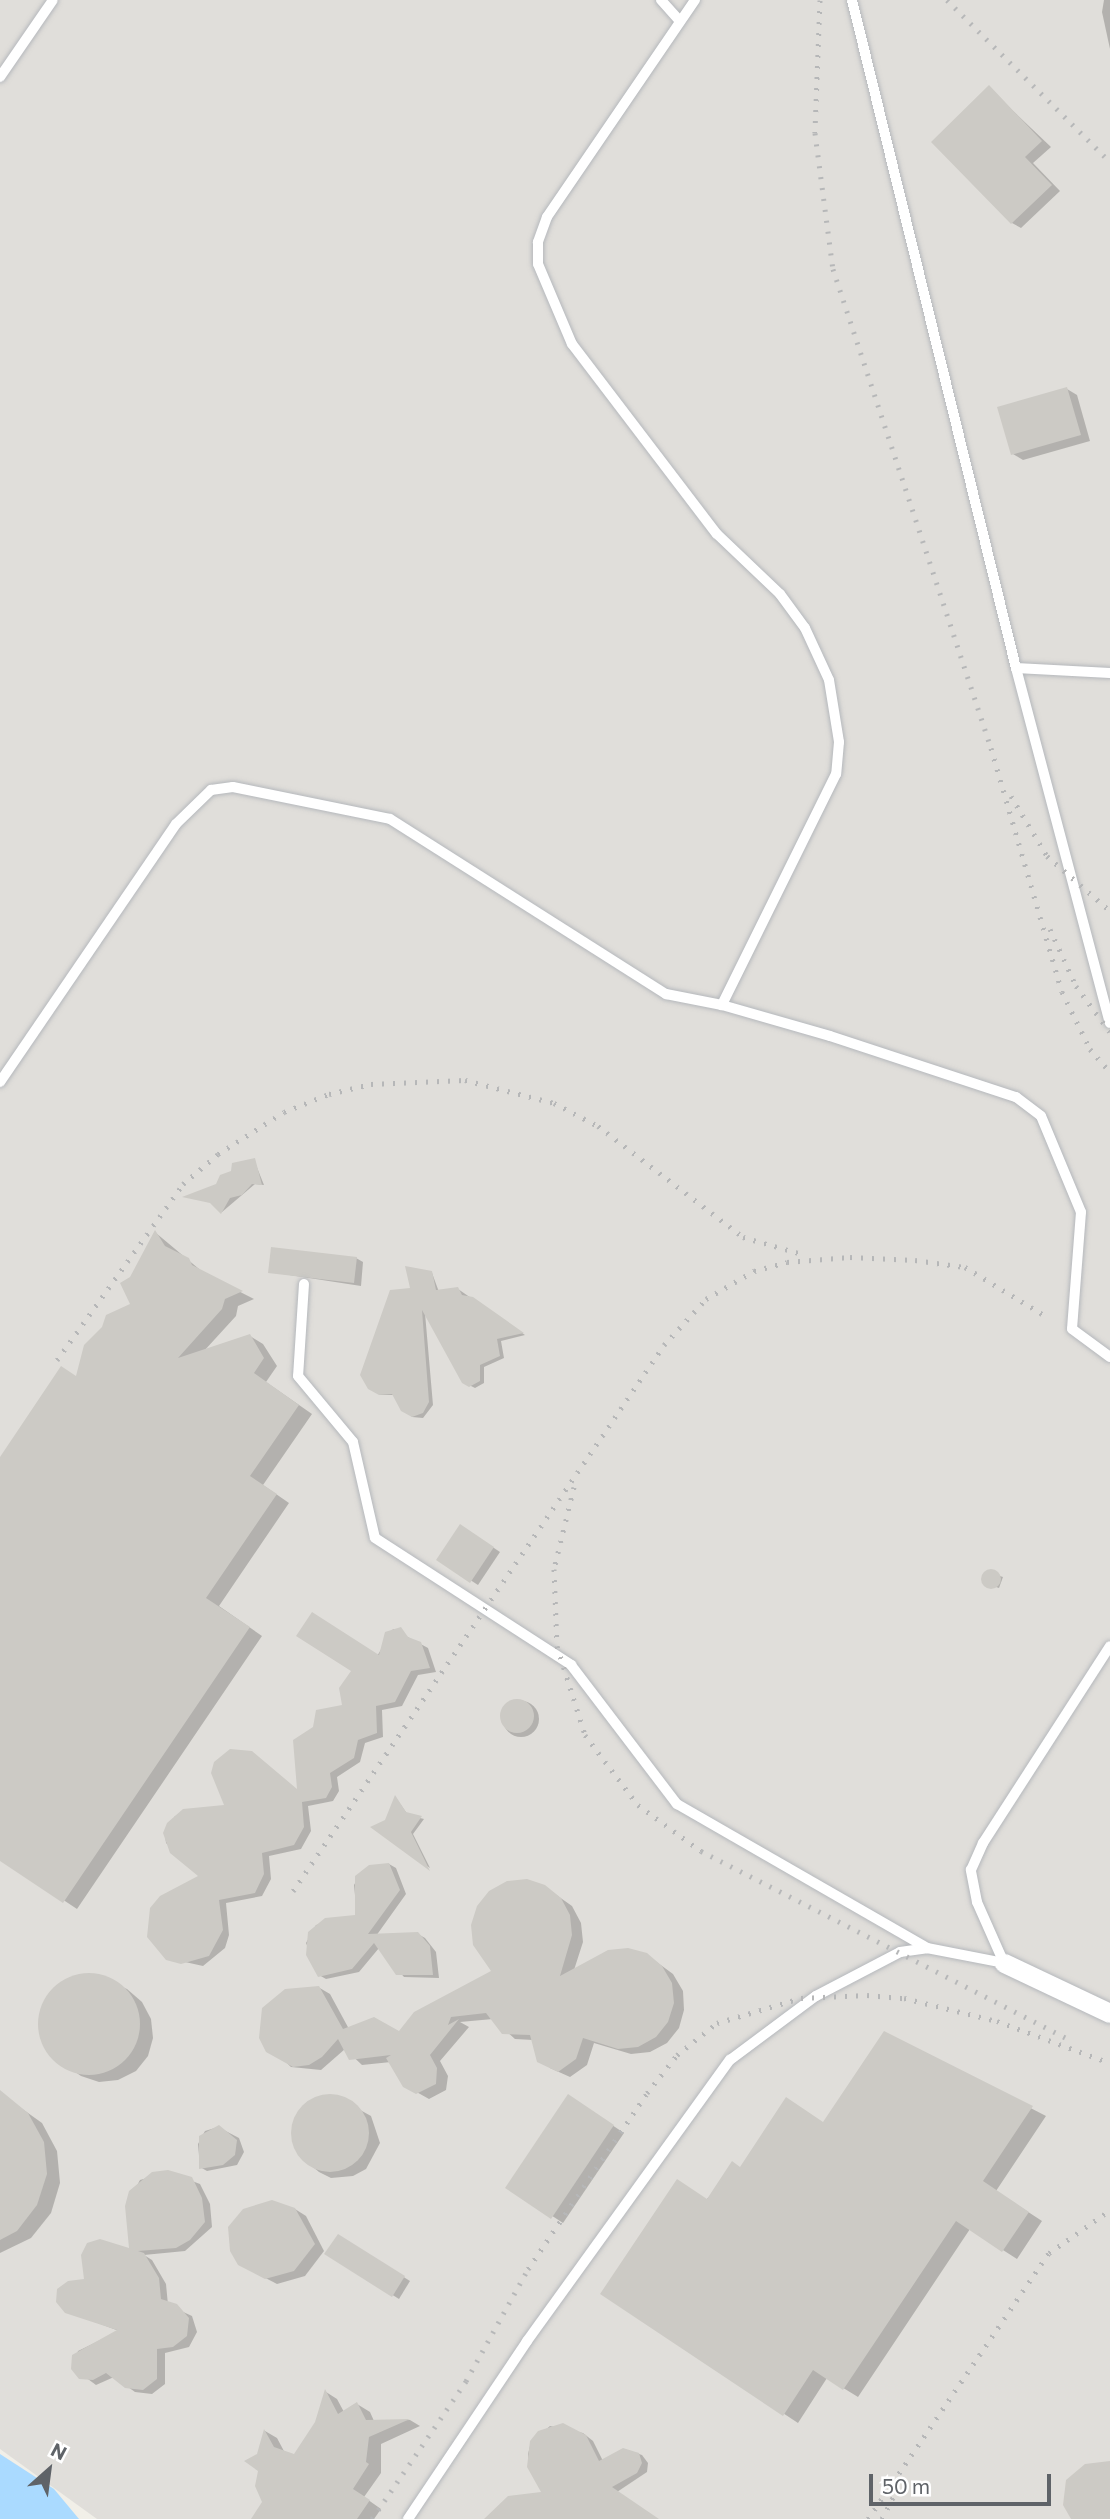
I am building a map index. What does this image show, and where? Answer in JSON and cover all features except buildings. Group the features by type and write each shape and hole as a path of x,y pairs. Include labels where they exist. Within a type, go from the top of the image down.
{"street":[{"path":"1004,1963 1021,1967 1110,2012"}],"lane":[{"path":"0,78 53,0"},
{"path":"662,0 679,20"},
{"path":"695,0 547,217 538,242 538,264 572,344 718,534 780,594 805,628 829,680 839,742 836,774 722,1005"},
{"path":"852,0 1016,668 1110,1023"},
{"path":"1016,668 1110,673"},
{"path":"0,1082 176,824 211,790 233,787 390,819 639,981 666,994 722,1005 1016,1097 1041,1116 1081,1212 1072,1329 1110,1357"},
{"path":"304,1284 298,1376 353,1442 375,1538 571,1665 677,1804 927,1948 1004,1963"},
{"path":"1004,1963 977,1902 971,1870 983,1843 1110,1646"},
{"path":"408,2519 527,2341 730,2060 816,1996 900,1952 927,1948"}],"shaded area":[{"path":"0,0 1110,0 1110,2519 97,2519 0,2449"}],"water":[{"path":"0,2454 54,2489 79,2519 0,2519"}],"railway":[{"path":"820,0 815,133 833,269 991,748 1062,992 1090,1049 1110,1072"},
{"path":"947,0 1110,162"},
{"path":"1011,796 1047,856 1110,911"},
{"path":"1050,929 1076,986 1110,1032"},
{"path":"57,1360 183,1184 218,1154 284,1112 329,1094 371,1084 465,1080 554,1103 598,1126 743,1237 802,1254"},
{"path":"293,1891 664,1345 706,1299 754,1271 787,1262 850,1257 915,1260 965,1267 1044,1315"},
{"path":"574,1487 554,1569 557,1646 585,1735 638,1805 701,1851 1073,2041"},
{"path":"372,2519 466,2381 528,2269 647,2093 677,2055 717,2023 801,1998 867,1995 904,1998 997,2021 1110,2063"},
{"path":"868,2519 1049,2253 1110,2210"},
{"path":"882,2519 896,2491"}]}
